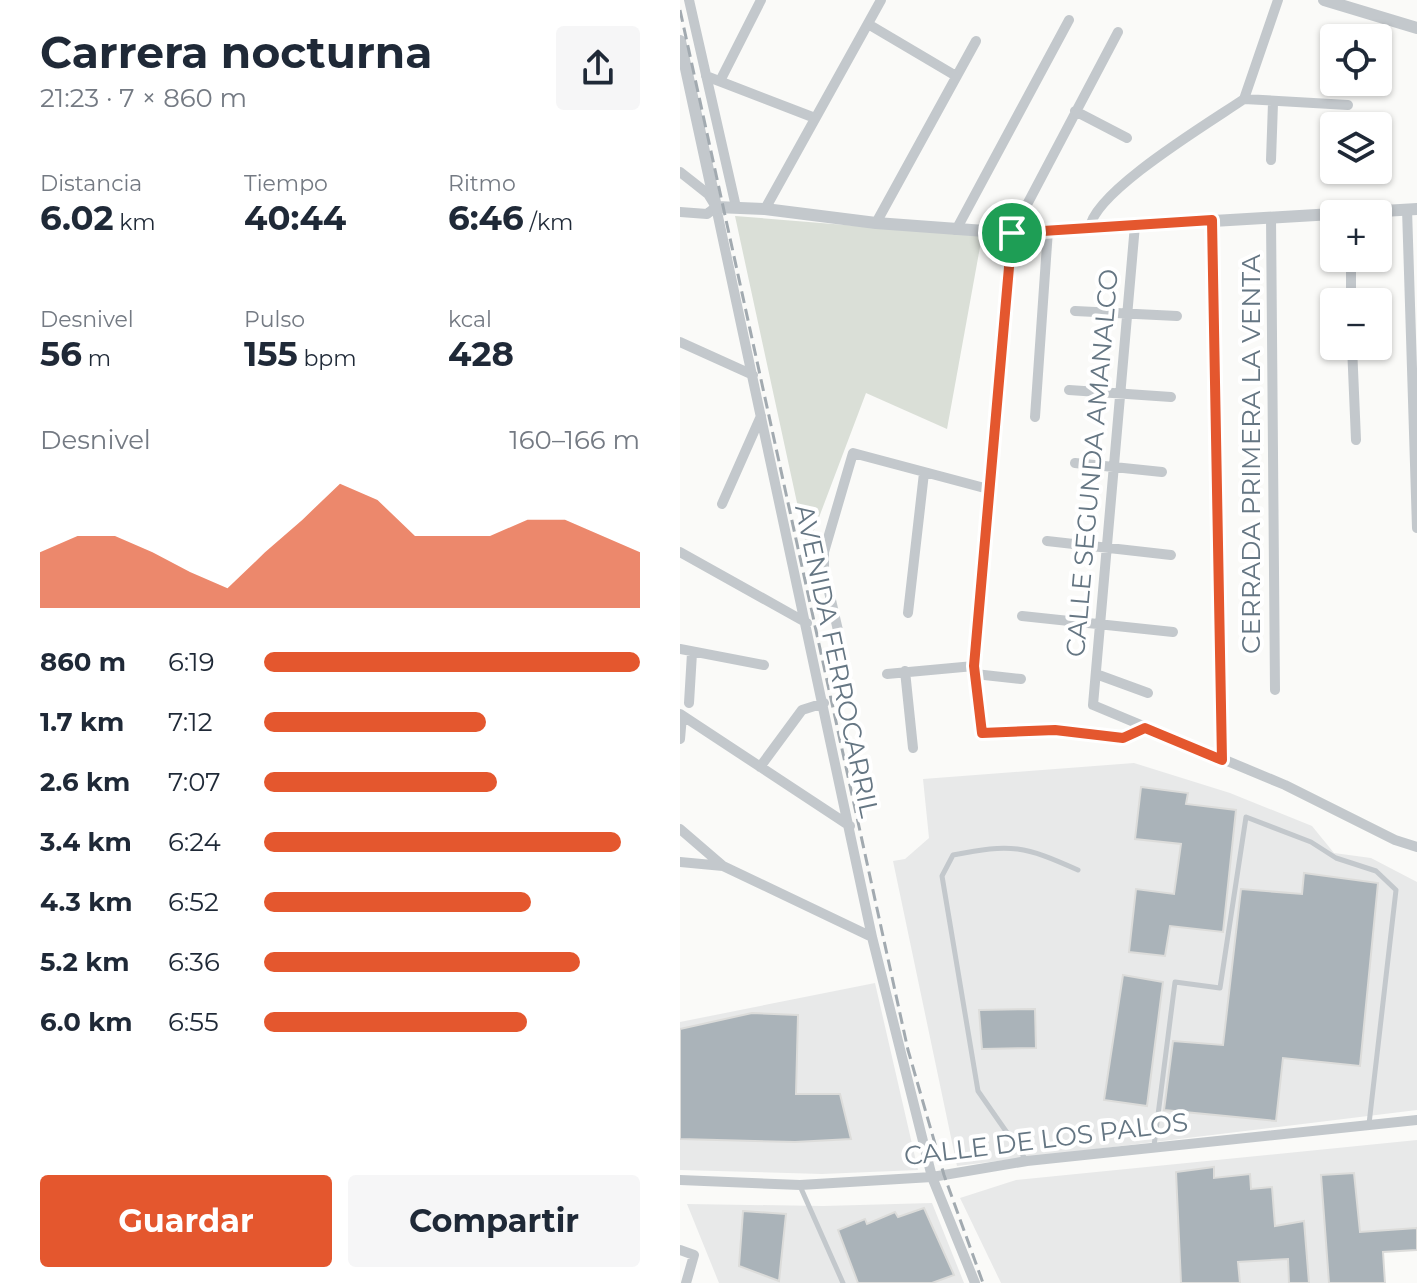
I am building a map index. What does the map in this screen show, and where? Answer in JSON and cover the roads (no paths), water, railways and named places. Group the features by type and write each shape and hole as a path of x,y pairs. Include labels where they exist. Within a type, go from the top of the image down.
{"street":[{"path":"689,0 736,207"},
{"path":"720,81 761,0"},
{"path":"765,209 881,0"},
{"path":"1090,228 1095,210 1149,163 1244,99 1278,0"},
{"path":"1331,1 1417,28"},
{"path":"956,230 1069,20"},
{"path":"868,24 956,76"},
{"path":"1118,32 1012,233 975,670 982,733 1055,730 1123,738 1145,728 1417,847"},
{"name":"AVENIDA FERROCARRIL","path":"680,41 872,937 932,1177 975,1283"},
{"path":"876,223 976,41"},
{"path":"706,76 815,118"},
{"path":"1244,99 1348,105"},
{"path":"1271,160 1273,103"},
{"path":"1075,111 1127,138"},
{"path":"680,172 708,194 716,207"},
{"path":"680,212 707,214 716,207 736,207 876,223 1012,233 1320,215"},
{"path":"1392,210 1412,209 1417,528"},
{"name":"CERRADA PRIMERA LA VENTA","path":"1271,217 1275,690"},
{"path":"1212,220 1222,760"},
{"name":"CALLE SEGUNDA AMANALCO","path":"1135,225 1093,705 1145,728"},
{"path":"1035,417 1048,230"},
{"path":"1075,311 1177,316"},
{"path":"680,342 753,375"},
{"path":"1352,360 1356,440"},
{"path":"1069,390 1171,397"},
{"path":"722,504 761,416"},
{"path":"840,639 824,570 824,552 853,453 992,490"},
{"path":"1075,463 1162,472"},
{"path":"908,613 924,473"},
{"path":"1047,541 1171,555"},
{"path":"680,552 807,623"},
{"path":"1022,616 1173,632"},
{"path":"680,649 764,665"},
{"path":"689,703 692,653"},
{"path":"887,674 975,670 1021,679"},
{"path":"905,671 913,748"},
{"path":"1096,674 1148,693"},
{"path":"760,767 802,710 824,703"},
{"path":"681,715 850,826"},
{"path":"680,739 681,715"},
{"path":"680,829 723,866 872,937"},
{"path":"680,862 723,866"},
{"name":"CALLE DE LOS PALOS","path":"680,1180 800,1185 932,1177 1027,1161 1417,1120"},
{"path":"680,1250 694,1255 686,1283"}],"lane":[{"path":"1154,1147 1175,982 1220,988 1246,817 1311,842 1336,858 1376,871 1396,890 1369,1124"},
{"path":"1027,1161 978,1091 942,876 953,855 1002,845 1043,854 1078,870"},
{"path":"800,1185 843,1283"}],"railway":[{"path":"680,10 908,1050 944,1175 983,1283"}]}
